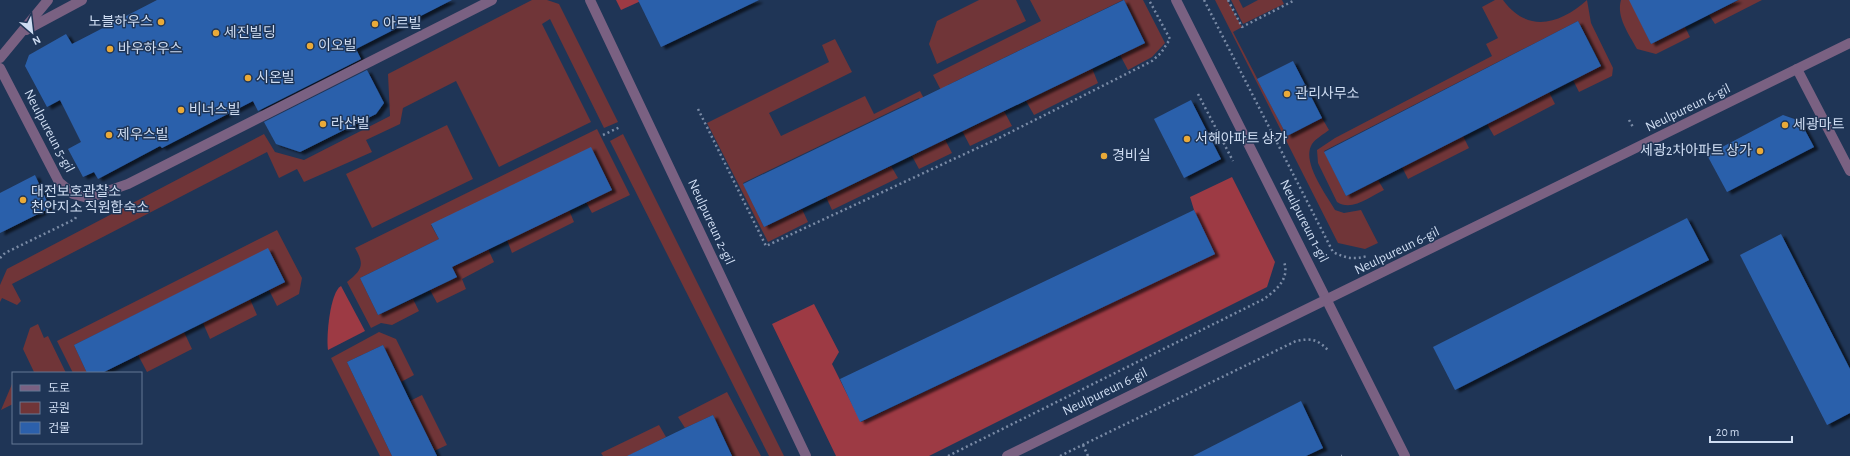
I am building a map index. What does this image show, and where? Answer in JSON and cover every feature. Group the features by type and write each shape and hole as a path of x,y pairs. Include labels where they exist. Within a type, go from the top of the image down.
{"street":[{"path":"0,58 48,0"},
{"path":"21,32 82,0"},
{"path":"88,198 128,184 492,0"},
{"name":"Neulpureun 2-gil","path":"590,0 806,456"},
{"name":"Neulpureun 1-gil","path":"1176,0 1405,456"},
{"name":"Neulpureun 6-gil","path":"1008,456 1850,44"},
{"name":"Neulpureun 5-gil","path":"0,68 59,182 73,194 88,198"},
{"path":"1797,69 1850,171"}],"path":[{"path":"698,109 766,246 997,139 1152,60 1161,53 1170,39 1149,0"},
{"path":"1204,0 1333,252 1344,258 1354,259 1373,253"},
{"path":"1228,0 1242,27 1294,0"},
{"path":"1198,94 1233,162"},
{"path":"1629,120 1633,127"},
{"path":"1626,130 1640,124"},
{"path":"604,135 620,127"},
{"path":"0,258 5,253 75,219 88,198"},
{"path":"948,456 1264,299 1282,284 1286,266 1284,261"},
{"path":"1060,456 1296,341 1309,338 1320,342 1329,351 1332,358"},
{"path":"1083,445 1088,456"}],"green space":[{"path":"532,0 547,0 559,4 618,122 604,128 550,19 542,24 591,122 499,167 456,81 403,108 400,124 366,140 372,152 304,182 297,169 279,178 267,152 12,284 21,301 17,305 2,298 0,302 0,285 7,269 264,134 275,152 304,160 390,116 388,74"},
{"path":"979,0 1016,0 1026,21 937,64 929,44 937,21"},
{"path":"1030,0 1123,0 948,85 968,129 1004,111 1012,126 970,146 933,75 1041,21"},
{"path":"1124,0 1143,0 1165,43 1152,57 1128,70 1120,55 1145,43"},
{"path":"1215,0 1227,0 1242,27 1233,32 1287,136 1322,118 1329,130 1313,142 1309,151 1312,169 1316,178 1335,210 1344,213 1361,210 1378,243 1365,249 1338,243"},
{"path":"1231,0 1239,0 1243,8 1258,0 1282,0 1284,4 1243,24"},
{"path":"1495,0 1503,0 1513,11 1523,18 1544,22 1555,20 1566,15 1587,0 1591,23 1613,68 1612,76 1579,92 1573,80 1601,65 1578,21 1324,151 1346,196 1378,180 1384,190 1355,204 1343,205 1337,202 1318,163 1317,150 1335,138 1492,56 1486,44 1498,38 1482,7"},
{"path":"1621,0 1630,0 1651,44 1685,27 1690,37 1656,54 1637,49 1627,31 1620,13"},
{"path":"1739,0 1762,0 1715,24 1709,15"},
{"path":"835,39 852,72 769,113 781,136 865,96 874,114 920,91 952,153 919,169 912,156 940,142 919,98 743,183 764,227 802,209 808,222 768,242 707,123 829,62 822,45"},
{"path":"1092,68 1098,83 1034,115 1026,101"},
{"path":"1549,92 1555,104 1494,136 1487,124"},
{"path":"447,125 473,179 372,228 346,174"},
{"path":"597,129 630,195 592,213 586,202 431,225 439,239 360,278 378,315 413,299 419,311 392,325 381,323 371,328 347,282 359,270 361,263 355,248"},
{"path":"623,134 784,456 769,456 610,141"},
{"path":"1463,136 1469,148 1408,179 1402,167"},
{"path":"891,166 898,178 832,210 826,197"},
{"path":"569,210 574,222 512,253 507,240"},
{"path":"277,230 302,278 299,294 277,306 269,290 285,282 268,249 74,345 87,372 72,372 57,341"},
{"path":"488,249 494,262 462,279 466,289 437,303 430,290 457,277 452,267"},
{"path":"250,299 257,315 210,339 203,323"},
{"path":"38,324 44,338 48,336 66,372 34,372 23,349 30,328"},
{"path":"184,332 192,349 147,372 138,355"},
{"path":"379,332 396,339 414,375 401,382 383,345 347,362 392,456 380,456 331,358"},
{"path":"12,384 12,404 1,410"},
{"path":"727,392 761,456 730,456 732,455 713,415 685,428 678,417"},
{"path":"422,395 447,445 434,451 410,401"},
{"path":"659,425 666,437 628,456 603,456 601,453"}],"shaded area":[{"path":"616,0 643,0 621,10"},
{"path":"1232,177 1275,262 1267,287 929,456 836,456 772,324 814,304 839,352 832,364 861,422 1214,254 1194,210 1190,197"},
{"path":"341,286 365,331 328,350 328,326 332,305 337,290"}],"building":[{"path":"157,0 452,0 356,49 361,59 258,111 253,101 162,148 160,146 98,179 94,172 83,177 68,149 81,142 60,100 47,107 25,66 29,55 66,34 72,44"},
{"path":"638,0 759,0 661,47"},
{"path":"1124,0 1145,43 764,227 743,184"},
{"path":"1629,0 1738,0 1651,44"},
{"path":"1578,21 1601,66 1346,196 1324,152"},
{"name":"관리사무소","path":"1293,61 1322,118 1287,136 1257,79"},
{"name":"라산빌","path":"367,70 384,103 376,114 300,152 276,144 264,122"},
{"name":"서해아파트 상가","path":"1191,100 1221,159 1184,178 1154,119"},
{"name":"세광2차아파트 상가","path":"1783,115 1800,121 1814,147 1727,192 1707,155"},
{"path":"591,147 612,190 452,267 457,277 378,315 360,278 439,239 431,224"},
{"name":"대전보호관찰소 천안지소 직원합숙소","path":"35,175 50,208 0,233 0,193"},
{"path":"1194,210 1215,254 860,422 840,379"},
{"path":"1687,218 1709,260 1455,390 1433,347"},
{"path":"1781,234 1850,369 1850,413 1827,425 1740,255"},
{"path":"268,248 285,282 104,372 87,372 74,345"},
{"path":"383,345 437,456 392,456 347,362"},
{"path":"1301,401 1323,448 1306,456 1193,456"},
{"path":"713,415 732,456 627,456 685,428"}],"place":[{"name":"노블하우스","path":"161,22"},
{"name":"아르빌","path":"375,24"},
{"name":"세진빌딩","path":"216,33"},
{"name":"이오빌","path":"310,46"},
{"name":"바우하우스","path":"110,49"},
{"name":"시온빌","path":"248,78"},
{"name":"관리사무소","path":"1287,94"},
{"name":"비너스빌","path":"181,110"},
{"name":"라산빌","path":"323,124"},
{"name":"세광마트","path":"1785,125"},
{"name":"제우스빌","path":"109,135"},
{"name":"서해아파트 상가","path":"1187,139"},
{"name":"세광2차아파트 상가","path":"1760,151"},
{"name":"경비실","path":"1104,156"},
{"name":"대전보호관찰소 천안지소 직원합숙소","path":"23,200"}]}
